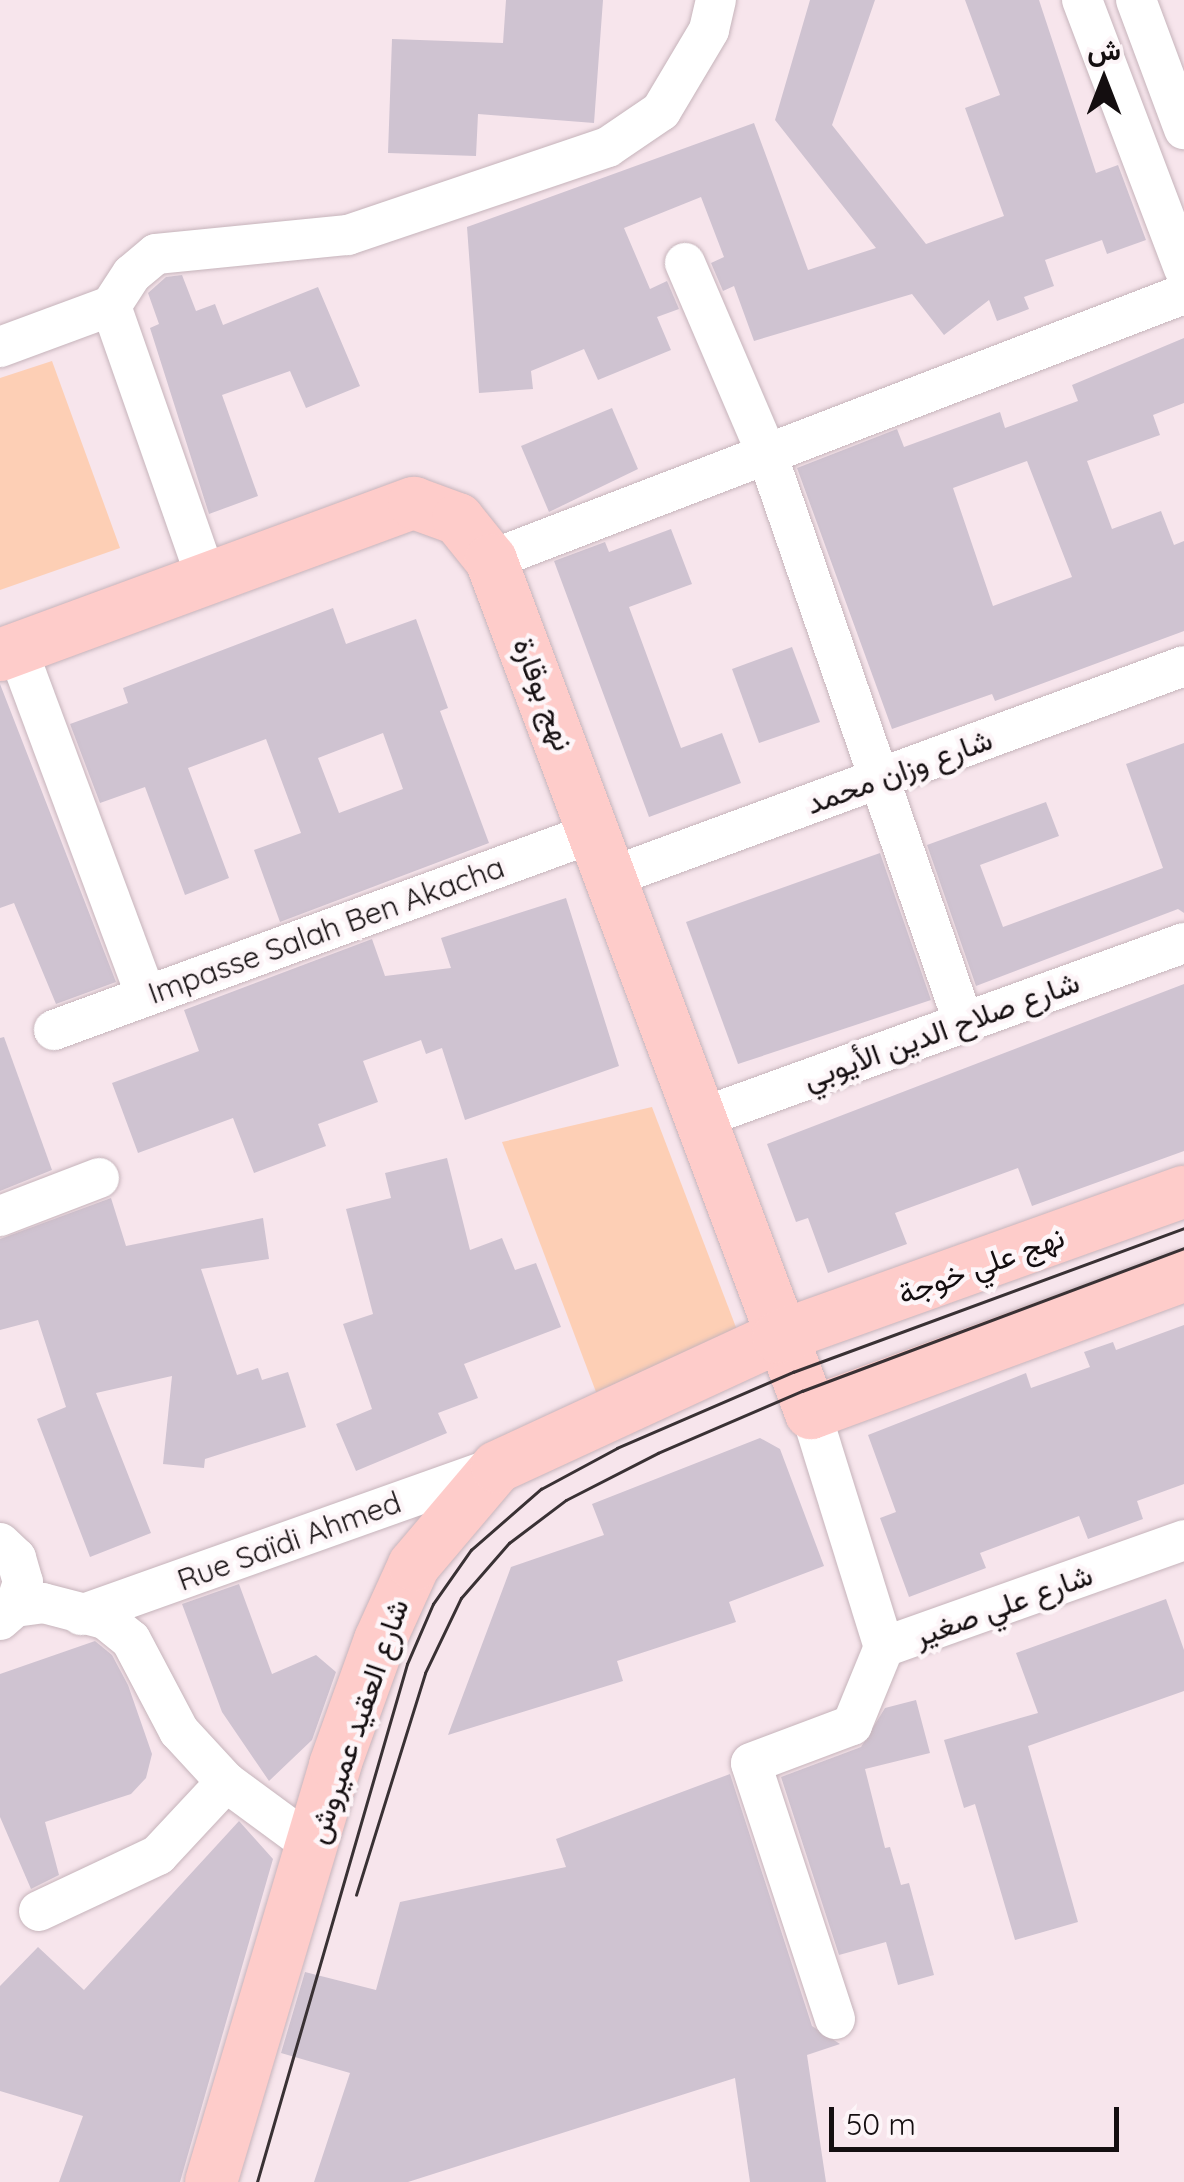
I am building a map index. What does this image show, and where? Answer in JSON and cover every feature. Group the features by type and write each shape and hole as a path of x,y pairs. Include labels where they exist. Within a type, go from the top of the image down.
{"main road":[{"name":"نهج بوقارة","path":"9,652 414,503 458,520 491,560 606,854 778,1337 811,1412"},
{"name":"نهج علي خوجة","path":"778,1337 1184,1192"},
{"path":"811,1412 1184,1276"},
{"name":"شارع العقيد عميروش","path":"211,2182 353,1714 414,1565 498,1467 778,1337"}],"street":[{"path":"0,347 111,306 132,274 156,254 348,235 608,147 661,111 709,30 716,0"},
{"path":"1082,0 1184,268"},
{"path":"1136,0 1184,129"},
{"path":"686,263 767,454 884,777 964,1021"},
{"path":"491,560 1184,294"},
{"path":"111,306 206,577"},
{"path":"9,652 146,996"},
{"name":"شارع وزان محمد","path":"606,854 884,777 1184,666"},
{"name":"Impasse Salah Ben Akacha","path":"54,1030 146,996 606,854"},
{"name":"شارع صلاح الدين الأيوبي","path":"698,1119 1184,944"},
{"path":"0,1216 99,1178"},
{"name":"شارع علي صغير","path":"811,1412 884,1647 1184,1540"},
{"name":"Rue Saïdi Ahmed","path":"32,1605 498,1467"},
{"path":"0,1544 16,1558 32,1605 106,1619 131,1640 180,1731 226,1782 312,1846"},
{"path":"835,2020 751,1763 852,1725 884,1647"},
{"path":"39,1911 158,1855 226,1782"}],"shaded area":[{"path":"52,361 120,548 0,590 0,378"},
{"path":"652,1107 737,1330 596,1392 502,1142"}],"building":[{"path":"506,0 603,0 594,123 478,114 476,156 388,153 392,39 503,43"},
{"path":"810,0 875,0 832,125 926,244 1004,216 965,108 1000,95 965,0 1039,0 1096,173 1118,165 1146,240 1107,254 1102,240 1045,260 1054,286 1024,297 1029,309 997,321 989,300 944,335 912,294 754,341 734,286 723,291 711,263 724,257 701,197 624,228 650,289 667,281 679,309 657,317 671,350 598,380 584,349 531,371 533,389 479,393 467,227 754,123 808,270 876,248 775,120"},
{"path":"182,275 196,311 215,304 223,325 318,287 360,386 306,408 290,371 222,395 258,496 209,514 150,328 159,324 148,293 166,277"},
{"path":"1184,338 1184,403 1153,415 1160,435 1087,461 1112,529 1161,511 1174,545 1184,541 1184,631 995,701 992,694 892,729 797,468 897,429 904,447 1000,412 1005,428 1078,401 1072,385","holes":["1027,461 1072,577 993,606 953,488"]},
{"path":"612,408 638,469 549,512 521,446"},
{"path":"671,529 692,584 629,607 681,748 722,733 741,783 649,817 554,561 605,542 609,552"},
{"path":"333,608 346,644 416,619 448,708 440,711 489,843 280,922 254,850 301,833 266,739 188,768 229,878 185,895 145,787 100,803 70,724 128,703 123,688","holes":["383,733 403,789 339,813 318,758"]},
{"path":"792,647 820,722 759,743 732,669"},
{"path":"0,684 116,982 56,1004 14,903 0,908"},
{"path":"1184,743 1184,913 1178,909 976,986 927,845 1046,802 1059,836 980,865 1003,927 1163,868 1126,764"},
{"path":"880,853 931,1000 738,1064 686,922"},
{"path":"566,898 619,1066 465,1120 442,1048 426,1054 421,1040 363,1061 378,1102 318,1124 326,1146 254,1173 233,1118 138,1153 112,1083 199,1051 184,1010 372,939 385,976 451,968 441,938"},
{"path":"1184,984 1184,1151 1032,1206 1018,1168 895,1213 907,1244 828,1273 808,1218 796,1222 767,1144"},
{"path":"4,1037 52,1170 0,1191 0,1038"},
{"path":"447,1158 470,1250 502,1238 515,1270 536,1263 561,1327 464,1364 478,1398 438,1413 447,1433 356,1471 336,1424 372,1409 343,1324 373,1314 346,1209 391,1198 385,1173"},
{"path":"111,1198 126,1246 263,1218 269,1259 201,1269 237,1375 258,1368 262,1380 288,1372 306,1427 205,1459 204,1468 163,1464 172,1376 96,1393 151,1533 90,1557 37,1419 66,1407 38,1320 0,1330 0,1239"},
{"path":"1184,1325 1184,1484 1137,1501 1143,1519 1088,1539 1079,1516 980,1553 986,1568 909,1597 880,1518 896,1512 868,1435 1026,1373 1031,1388 1090,1367 1084,1352 1113,1342 1116,1350"},
{"path":"760,1438 780,1449 824,1566 729,1602 736,1622 617,1661 623,1681 448,1735 511,1567 604,1535 592,1504"},
{"path":"239,1584 272,1674 316,1655 336,1672 312,1740 269,1781 222,1712 182,1604"},
{"path":"1166,1599 1184,1650 1184,1691 1028,1746 1078,1922 1015,1940 975,1804 964,1808 944,1740 1038,1713 1016,1653"},
{"path":"95,1641 112,1655 128,1685 152,1754 146,1778 131,1794 45,1822 59,1875 31,1889 0,1817 0,1674"},
{"path":"916,1700 930,1753 865,1769 885,1848 890,1847 901,1885 909,1883 934,1975 898,1985 886,1942 839,1955 781,1777 861,1747 885,1708"},
{"path":"730,1774 812,2026 840,2044 807,2055 826,2182 750,2182 735,2078 408,2182 314,2182 350,2073 281,2053 305,1972 376,1990 400,1902 566,1867 556,1839"},
{"path":"239,1821 273,1859 180,2182 59,2182 83,2116 0,2091 0,1986 38,1947 84,1990"}],"tram line":[{"path":"257,2182 407,1664 433,1604 471,1550 541,1489 617,1448 793,1372 1184,1228"},
{"path":"356,1895 425,1673 461,1598 509,1543 566,1500 658,1453 802,1391 1184,1248"}]}
